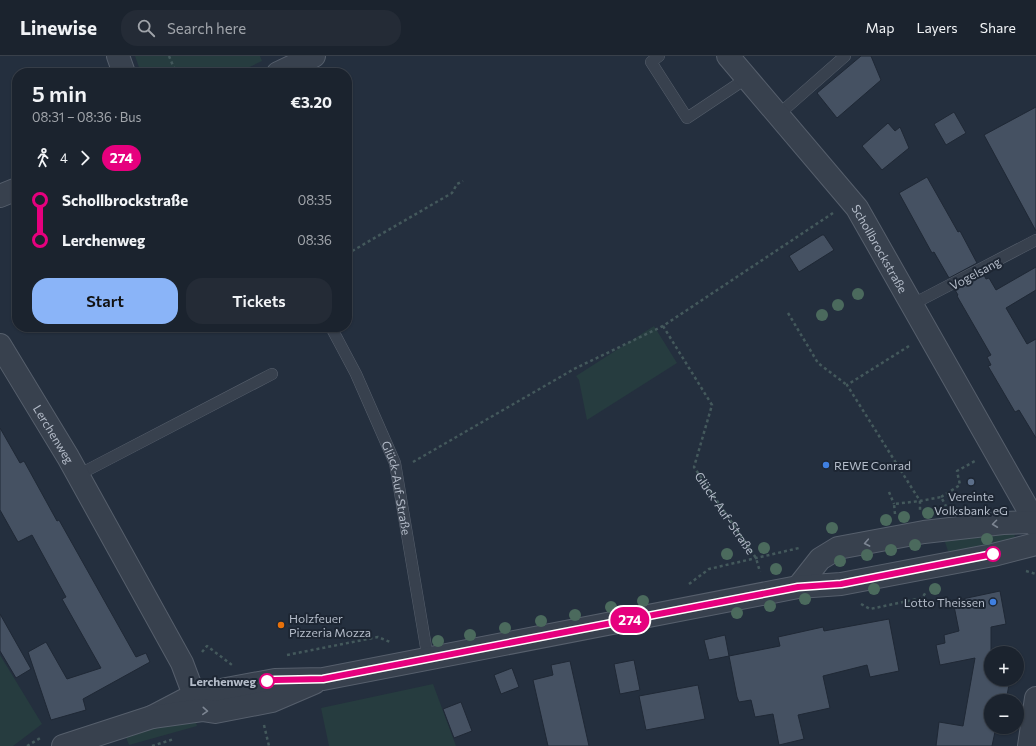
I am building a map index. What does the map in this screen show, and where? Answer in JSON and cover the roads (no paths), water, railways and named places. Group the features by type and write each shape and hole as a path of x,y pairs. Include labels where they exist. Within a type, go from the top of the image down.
{"street":[{"path":"118,56 122,68"},
{"path":"289,68 314,56"},
{"name":"Schollbrockstraße","path":"728,56 857,208 913,304 1035,524"},
{"path":"0,196 12,191"},
{"name":"Lerchenweg","path":"0,345 78,475 185,668 194,695"},
{"path":"798,587 820,559 838,548 924,532 1003,523 1035,524"},
{"path":"63,746 152,717 194,695 275,680 323,679 798,587 841,584 1036,544"},
{"path":"152,717 202,710 215,712 272,701 323,679"},
{"path":"1029,746 1036,698"}],"lane":[{"path":"660,56 651,62 687,118 747,78"},
{"path":"778,115 845,56"},
{"name":"Vogelsang","path":"913,304 1036,240"},
{"name":"Glück-Auf-Straße","path":"334,332 356,374 395,464 428,659"},
{"path":"78,475 272,374"}],"place":[{"name":"REWE Conrad","path":"826,465"},
{"name":"Vereinte Volksbank eG","path":"971,482"},
{"name":"Lotto Theissen","path":"993,602"},
{"name":"Holzfeuer Pizzeria Mozza","path":"281,625"},
{"name":"Lerchenweg","path":"267,681"}]}
